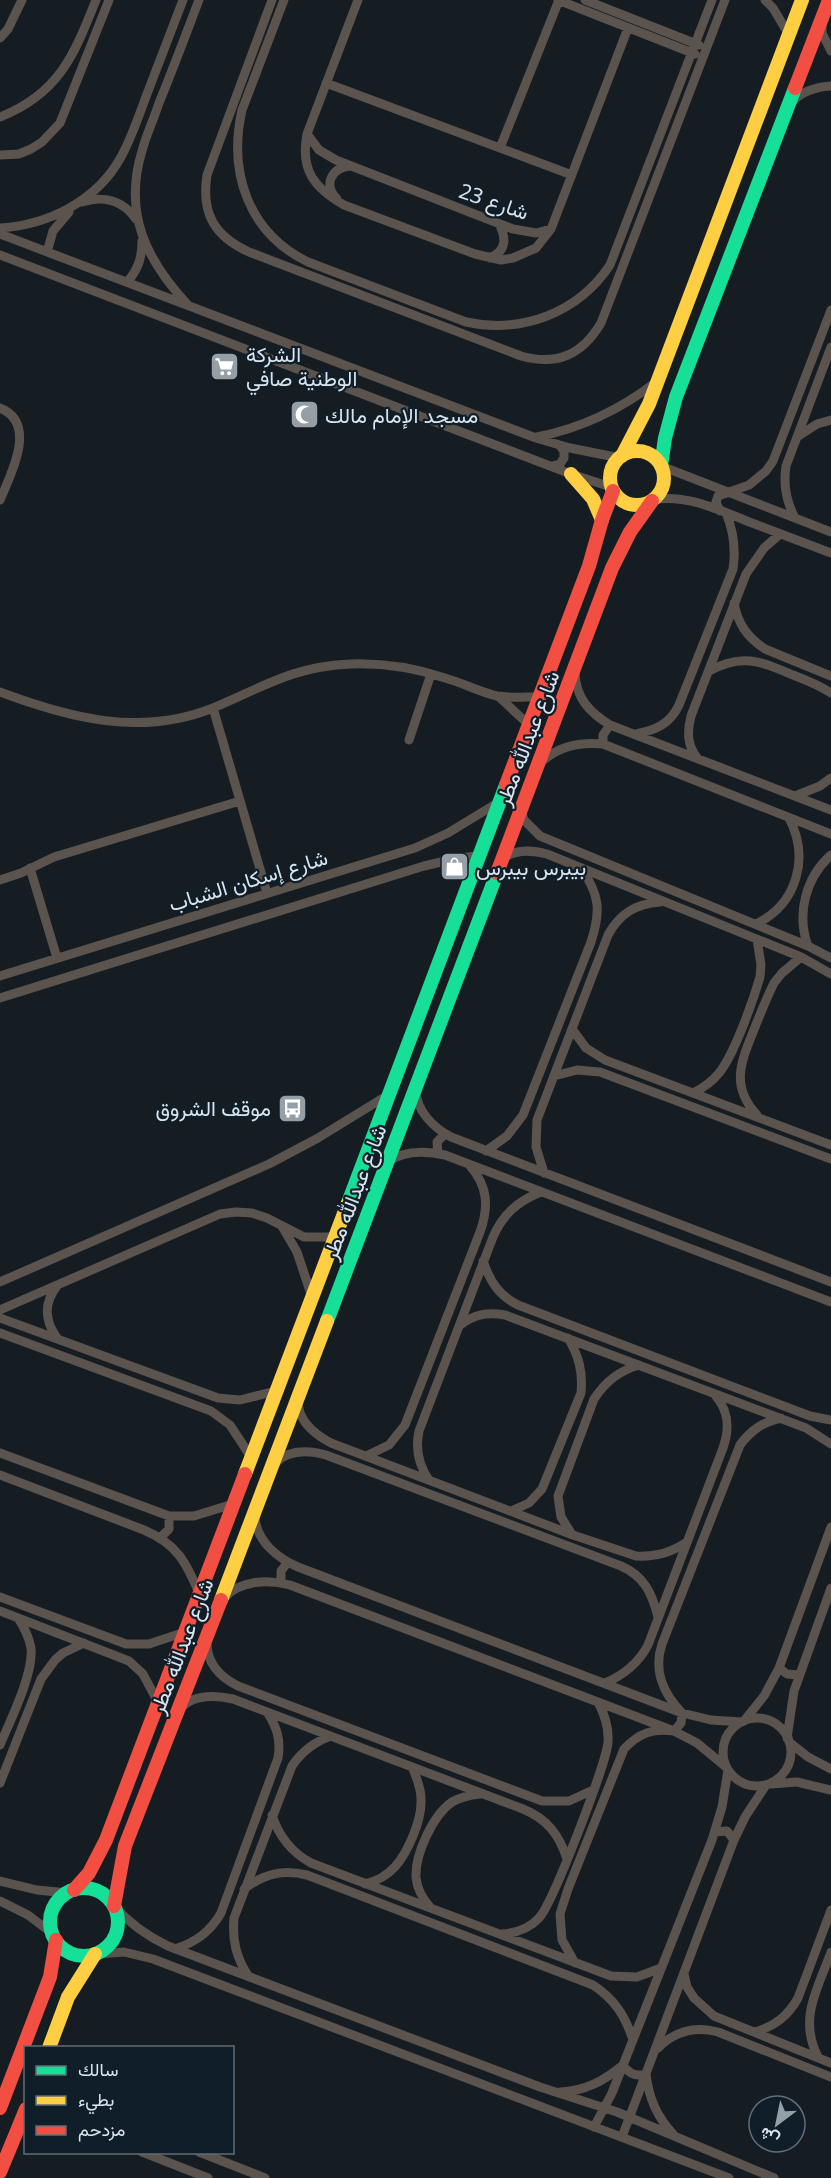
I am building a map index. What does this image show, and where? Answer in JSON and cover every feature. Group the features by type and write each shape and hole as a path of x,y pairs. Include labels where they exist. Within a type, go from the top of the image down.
{"street":[{"path":"1,37 14,20 22,0"},
{"path":"0,117 33,102 59,77 79,44 96,0"},
{"path":"0,155 19,154 31,149 42,142 60,123 109,0"},
{"path":"47,252 58,222 102,183 120,159 183,0"},
{"path":"190,306 165,280 156,267 142,237 135,184 142,150 199,0"},
{"path":"272,0 211,160 204,191 206,207 221,235 234,245 534,360 561,358 585,345 601,323 725,0"},
{"path":"284,0 242,110 238,128 238,156 242,184 248,201 266,231 292,255 466,322 501,327 536,321 561,310 580,297 602,276 617,249 712,0"},
{"path":"307,134 358,0"},
{"path":"500,148 559,0 628,28 705,52"},
{"path":"585,0 694,48"},
{"path":"765,0 782,21 789,35"},
{"path":"612,489 611,471 643,417 656,385 802,0"},
{"path":"652,500 663,485 661,466 665,438 676,397 829,0"},
{"path":"822,19 822,33 831,51"},
{"path":"551,229 628,28"},
{"path":"326,83 572,175"},
{"path":"789,106 797,97 809,90 831,86"},
{"name":"شارع 23","path":"307,134 319,150 350,166 499,224 529,233 551,229"},
{"name":"شارع 23","path":"307,134 304,148 305,161 310,174 327,195 344,205 489,258 513,258 525,254 540,244 551,229"},
{"path":"748,144 771,152"},
{"path":"344,205 331,194 330,178 335,171 350,166"},
{"path":"0,228 42,220 79,203 100,198 122,205 138,220"},
{"path":"489,258 500,251 504,245 505,238 499,224"},
{"path":"0,234 536,438 560,446 621,457 627,453 640,452 652,457 661,466 831,532"},
{"path":"126,282 133,276 141,259 142,237"},
{"path":"0,255 612,489 622,500 633,505 663,498 675,499 723,512 831,553"},
{"path":"383,303 386,292"},
{"path":"635,735 664,725 677,711 733,569 735,546 731,524 716,506 716,499 721,494 749,485 766,471 831,312"},
{"path":"284,365 291,345"},
{"path":"795,518 786,498 786,466 831,347"},
{"path":"826,359 831,376"},
{"path":"656,385 657,394 666,399 676,397"},
{"path":"536,438 574,428 609,413 656,385"},
{"path":"0,408 16,419 20,437 13,466 0,500"},
{"path":"797,437 817,424 831,420"},
{"path":"552,466 560,464 564,458 564,451 560,446"},
{"path":"772,461 786,466"},
{"path":"571,474 593,499 602,520"},
{"name":"شارع عبدالله مطر","path":"71,1891 89,1873 106,1840 591,561 612,489"},
{"name":"شارع عبدالله مطر","path":"114,1906 125,1846 273,1466 612,568 630,532 652,500"},
{"path":"698,759 689,743 688,726 691,716 746,574 764,548 780,534"},
{"path":"591,561 603,560 612,568"},
{"path":"733,569 742,569 746,574"},
{"path":"709,670 739,660 760,661 828,691 830,676 765,649 747,635 740,625 734,603"},
{"path":"760,661 759,654 765,649"},
{"path":"0,692 56,711 97,720 119,723 154,723 174,720 213,708 275,679 321,667 368,664 431,674 498,696 538,697"},
{"path":"575,671 580,697 593,713 610,725 831,810"},
{"path":"409,740 431,674"},
{"path":"498,696 528,723"},
{"path":"213,708 267,893"},
{"path":"677,711 682,717 691,716"},
{"path":"603,744 603,735 610,725"},
{"path":"540,763 561,748 575,744 603,744 831,834"},
{"path":"795,796 820,786 831,778"},
{"path":"742,798 750,779"},
{"path":"0,880 54,857 240,801"},
{"name":"شارع إسكان الشباب","path":"0,976 432,841 499,802"},
{"path":"521,810 524,820 531,829 551,841 756,924 831,958"},
{"path":"756,924 778,909 795,881 799,868 800,849 789,818"},
{"path":"547,854 546,847 551,841"},
{"path":"502,859 518,852 547,854 801,957 831,974"},
{"path":"808,946 803,911 809,887 816,873 831,855"},
{"name":"شارع إسكان الشباب","path":"0,998 441,861 478,856"},
{"path":"30,868 57,958"},
{"path":"486,1151 512,1131 529,1102 591,942 598,916 598,903 595,890 581,868"},
{"path":"346,869 351,888"},
{"path":"795,881 809,887"},
{"path":"544,1173 539,1160 535,1134 541,1106 614,924 621,916 642,905 664,902"},
{"path":"729,928 734,915"},
{"path":"456,916 478,925"},
{"path":"693,1093 718,1075 730,1056 757,989 761,965 757,939"},
{"path":"591,942 597,941 604,947"},
{"path":"758,1117 747,1103 741,1086 742,1062 769,994 782,974 801,957"},
{"path":"757,989 764,988 769,994"},
{"path":"572,1029 586,1048 605,1060 829,1141"},
{"path":"730,1056 736,1062 742,1062"},
{"path":"600,1072 599,1067 605,1060"},
{"path":"554,1076 577,1070 600,1072 831,1159"},
{"path":"417,1086 416,1097 421,1108 427,1118 445,1134 831,1282"},
{"path":"0,1282 268,1164 318,1138 388,1095"},
{"path":"529,1102 534,1106 541,1106"},
{"path":"438,1154 437,1142 445,1134"},
{"path":"388,1162 395,1157 416,1152 438,1154 831,1302"},
{"path":"366,1456 389,1445 405,1425 485,1219 486,1195 476,1173 468,1164"},
{"path":"429,1480 419,1461 417,1441 419,1431 483,1261 498,1225 517,1204 541,1192"},
{"path":"0,1310 220,1214 252,1213 304,1237 334,1238"},
{"path":"485,1219 493,1218 498,1225"},
{"path":"675,1243 682,1225"},
{"path":"282,1226 297,1252 312,1297"},
{"path":"483,1261 496,1289 511,1302 817,1418 831,1420"},
{"path":"57,1338 50,1329 47,1305 58,1284"},
{"path":"506,1315 505,1309 511,1302"},
{"path":"459,1326 468,1318 480,1314 506,1315 782,1418 813,1431 831,1444"},
{"path":"0,1318 218,1398 240,1400 276,1391"},
{"path":"29,1342 28,1336 34,1330"},
{"path":"0,1333 211,1411 230,1425 251,1457"},
{"path":"509,1510 520,1508 536,1496 547,1480 581,1393 579,1359 568,1338"},
{"path":"295,1340 317,1350"},
{"path":"660,1372 664,1360"},
{"path":"573,1534 561,1517 558,1507 561,1486 594,1398 613,1377 639,1365"},
{"path":"581,1393 590,1394 594,1398"},
{"path":"606,1683 636,1663 648,1645 726,1438 728,1429 724,1409 713,1393"},
{"path":"211,1411 218,1408 220,1403 218,1398"},
{"path":"298,1398 298,1409 303,1420 320,1437 331,1443 573,1534 636,1556 647,1557 667,1553 687,1542"},
{"path":"575,1963 562,1940 560,1927 560,1914 568,1889 624,1749 634,1739 653,1731 674,1731 681,1723 682,1713 666,1694 661,1683 660,1650 740,1445 762,1424 782,1418"},
{"path":"813,1431 818,1426 817,1418"},
{"path":"405,1425 410,1430 419,1431"},
{"path":"726,1438 733,1438 740,1445"},
{"path":"326,1455 331,1443"},
{"path":"273,1466 280,1458 291,1454 314,1452 326,1455 630,1570 651,1593 658,1617"},
{"path":"0,1453 169,1516 194,1516 233,1504"},
{"path":"0,1475 160,1538 169,1544 184,1561 198,1595 220,1604 229,1593 241,1586 254,1582 281,1582 674,1731 697,1743 727,1768 733,1776 748,1785 796,1782 827,1789 824,1777 831,1769 808,1757 788,1740 776,1725 769,1721 761,1719 743,1722 711,1720 682,1713 288,1562 268,1546 261,1536 256,1524 255,1512"},
{"path":"547,1480 552,1487 561,1486"},
{"path":"503,1522 509,1510"},
{"path":"160,1538 169,1529 169,1516"},
{"path":"594,2127 623,2066 715,1832 725,1795 727,1768 723,1758 725,1741 764,1696 778,1668 831,1527"},
{"path":"630,1570 637,1563 636,1556"},
{"path":"281,1582 281,1571 288,1562"},
{"path":"622,2137 734,1840 745,1817 768,1784 777,1780 787,1767 790,1759 788,1740 790,1706 798,1675 831,1588"},
{"path":"0,1597 126,1644 149,1644 185,1632"},
{"path":"0,1611 109,1652 137,1667 149,1683 158,1702"},
{"path":"0,1745 28,1672 31,1650 29,1638 18,1618"},
{"path":"464,1651 471,1632"},
{"path":"207,1637 207,1650 215,1668 229,1682 237,1686 542,1801 568,1801 593,1790"},
{"path":"109,1652 117,1649 114,1641"},
{"path":"0,1783 41,1678 63,1653 84,1643"},
{"path":"648,1645 653,1652 660,1650"},
{"path":"778,1668 787,1674 798,1675"},
{"path":"28,1672 36,1670 41,1678"},
{"path":"233,1699 232,1693 237,1686"},
{"path":"178,1711 184,1704 203,1697 233,1699 332,1736 536,1814 556,1833 567,1859"},
{"path":"500,1935 532,1925 547,1908 606,1758 608,1729 605,1715 598,1702"},
{"path":"175,1948 197,1939 211,1928 221,1913 275,1770 280,1746 279,1734 267,1712"},
{"path":"0,1724 10,1719"},
{"path":"249,1977 239,1960 233,1942 234,1917 287,1775 304,1750 332,1736"},
{"path":"606,1758 611,1756 618,1762"},
{"path":"365,1884 386,1875 403,1858 420,1816 420,1792 412,1767"},
{"path":"275,1770 287,1775"},
{"path":"431,1909 423,1900 416,1876 417,1864 434,1821 443,1809 454,1801 483,1794"},
{"path":"536,1814 542,1809 542,1801"},
{"path":"272,1815 276,1827 290,1849 311,1863 611,1976 630,1977 649,1974 661,1968"},
{"path":"420,1816 429,1817 434,1821"},
{"path":"715,1832 727,1831 734,1840"},
{"path":"106,1840 111,1848 125,1846"},
{"path":"403,1858 408,1863 417,1864"},
{"path":"307,1875 306,1869 311,1863"},
{"path":"244,1889 256,1880 274,1873 294,1872 307,1875 593,1985 614,2002 622,2013 633,2040"},
{"path":"4,1882 37,1890 71,1891 83,1888 101,1893 128,1922 175,1948 554,2092 604,2107 774,2178"},
{"path":"0,1901 7,1900 11,1895 11,1889 4,1882"},
{"path":"557,1884 561,1889 568,1889"},
{"path":"0,2108 54,1965 51,1915 60,1898 71,1891"},
{"path":"0,1901 28,1915 69,1952 77,1955 124,1952 153,1959 729,2178"},
{"path":"50,2046 68,1997 96,1954 114,1939 118,1929 118,1917 114,1906"},
{"path":"755,2032 766,2029 785,2016 798,1998 831,1910"},
{"path":"221,1913 225,1917 234,1917"},
{"path":"153,1959 150,1953 151,1947 159,1941"},
{"path":"818,2057 809,2036 808,2025 812,2003 831,1954"},
{"path":"593,1985 597,1981 598,1972"},
{"path":"684,1974 687,1986 694,1998 714,2016 831,2062"},
{"path":"46,1989 60,1986 68,1997"},
{"path":"798,1998 806,2003 812,2003"},
{"path":"305,2017 310,2000"},
{"path":"707,2029 708,2021 714,2016"},
{"path":"656,2050 664,2042 684,2031 707,2029 831,2077"},
{"path":"554,2092 584,2088 598,2083 623,2066"},
{"path":"623,2066 630,2073 641,2076 646,2074"},
{"path":"646,2074 652,2104 659,2118 678,2139"},
{"path":"0,2172 24,2114"},
{"path":"147,2154 208,2178"},
{"path":"204,2154 265,2178"}],"traffic: fast":[{"path":"661,466 665,438 676,397 795,88"},
{"path":"348,1203 506,785"},
{"path":"327,1321 497,873"},
{"path":"84,1888 97,1891 108,1898 115,1909 118,1922 115,1935 108,1946 97,1953 84,1956 71,1953 60,1946 53,1935 50,1922 53,1909 60,1898 71,1891 84,1888"}],"traffic: slow":[{"path":"622,456 649,404 802,0"},
{"path":"637,451 647,453 656,459 662,468 664,478 662,488 656,497 647,503 637,505 627,503 618,497 612,488 610,478 612,468 618,459 627,453 637,451"},
{"path":"571,474 593,499 602,520"},
{"path":"245,1474 348,1203"},
{"path":"221,1600 327,1321"},
{"path":"50,2046 68,1997 95,1954"}],"traffic: jam":[{"path":"795,88 829,0"},
{"path":"506,785 589,566 613,491"},
{"path":"497,873 612,568 630,532 652,501"},
{"path":"74,1890 89,1873 106,1840 245,1474"},
{"path":"114,1906 125,1846 221,1600"},
{"path":"0,2108 50,1977 56,1940"},
{"path":"0,2172 24,2114"}],"place":[{"name":"الشركة الوطنية صافي","path":"225,366"},
{"name":"مسجد الإمام مالك","path":"304,415"},
{"name":"بيبرس بيبرس","path":"455,867"},
{"name":"موقف الشروق","path":"292,1108"}]}
